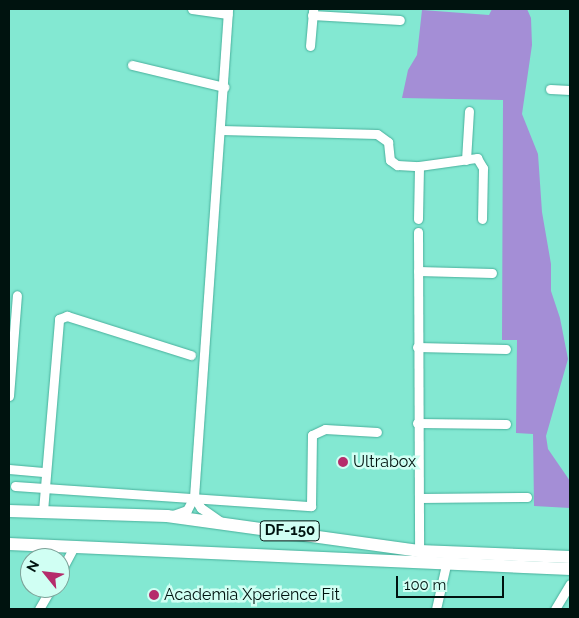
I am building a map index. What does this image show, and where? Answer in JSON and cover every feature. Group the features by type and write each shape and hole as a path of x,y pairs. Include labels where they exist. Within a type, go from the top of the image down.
{"main road":[{"name":"DF-150","path":"9,511 167,516 419,551 570,557"},
{"name":"DF-150","path":"9,544 446,565 570,568"}],"street":[{"path":"167,516 187,510 194,497 224,87 228,12 195,9"},
{"path":"310,46 312,12 400,20"},
{"path":"132,66 224,87"},
{"path":"550,89 570,90"},
{"path":"466,160 469,111"},
{"path":"221,130 377,134 388,142 389,156 393,163 418,166 477,158 482,162 482,219"},
{"path":"418,166 418,219"},
{"path":"418,232 417,423 419,551"},
{"path":"418,271 492,273"},
{"path":"9,396 17,295"},
{"path":"43,512 59,319 67,316 191,355"},
{"path":"417,347 506,349"},
{"path":"417,423 506,424"},
{"path":"15,486 311,506 312,435 325,430 377,432"},
{"path":"9,469 46,472"},
{"path":"419,498 527,496"},
{"path":"194,497 202,508 220,522"},
{"path":"70,554 74,547"},
{"path":"436,609 446,565"},
{"path":"555,609 570,584"},
{"path":"39,609 45,598"}],"shaded area":[{"path":"492,9 527,9 531,18 532,45 522,114 538,154 542,212 551,264 551,291 560,318 568,359 546,436 548,449 570,481 570,508 534,506 533,434 516,433 517,340 502,340 503,100 402,98 408,70 417,55 422,10 489,15"}],"place":[{"name":"Ultrabox","path":"343,462"},
{"name":"Academia Xperience Fit","path":"154,595"}]}
